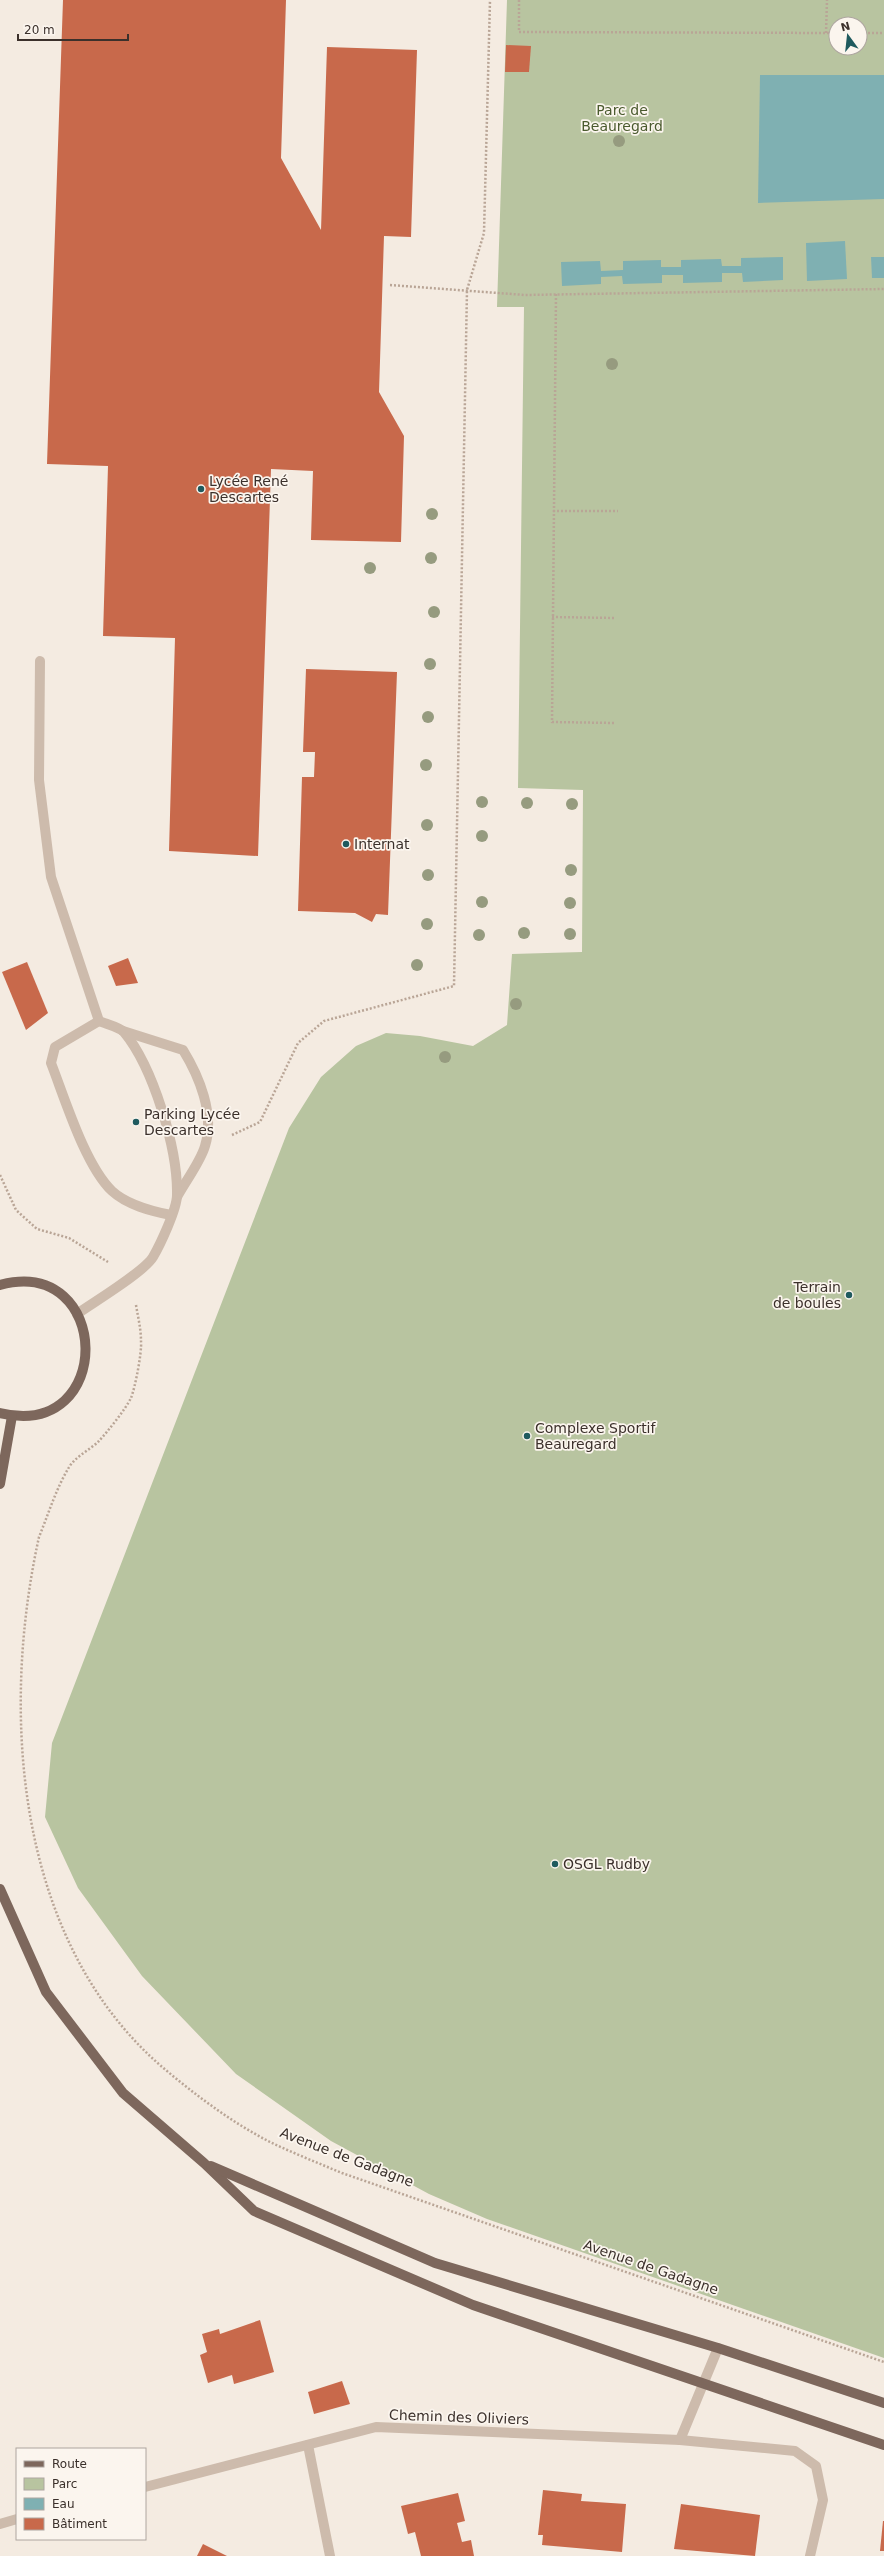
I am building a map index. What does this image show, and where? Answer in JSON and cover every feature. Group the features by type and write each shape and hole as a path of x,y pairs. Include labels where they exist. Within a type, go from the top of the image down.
{"main road":[{"path":"0,1285 22,1282 48,1287 69,1302 77,1314 85,1331 87,1349 85,1368 77,1385 65,1400 49,1410 31,1416 12,1416 0,1413"},
{"path":"0,1484 12,1416"},
{"path":"0,1889 46,1992 123,2093 204,2163 254,2211 473,2305 703,2382 884,2445"},
{"path":"204,2163 435,2263 718,2348 884,2403"}],"street":[{"path":"40,661 38,780 51,877 99,1021 123,1031 183,1050 196,1070 204,1097 207,1120 206,1146 177,1197 171,1216 152,1258 124,1282 77,1314"},
{"path":"99,1021 55,1047 51,1064 93,1166 112,1191 145,1210 171,1216"},
{"path":"123,1031 144,1064 165,1120 175,1169 177,1197"},
{"path":"680,2440 718,2348"},
{"name":"Chemin des Oliviers","path":"146,2487 376,2428 680,2440 795,2451 816,2466 823,2500 810,2556"},
{"path":"308,2445 330,2556"},
{"path":"0,2524 16,2520"}],"path":[{"path":"206,1146 260,1122 298,1043 324,1021 454,986 467,290 484,233 490,0"},
{"path":"520,0 519,32 826,33 827,0"},
{"path":"868,33 884,33"},
{"path":"390,285 524,295 884,289"},
{"path":"556,294 552,722 615,723"},
{"path":"553,511 618,511"},
{"path":"552,617 616,618"},
{"path":"0,1175 16,1210 37,1229 69,1238 106,1260 124,1282 136,1304 142,1343 131,1398 100,1440 69,1466 39,1539 27,1576"},
{"name":"Avenue de Gadagne","path":"55,1919 74,1962 128,2033 160,2065 207,2103 269,2141 342,2173 884,2362"}],"green space":[{"name":"Complexe Sportif Beauregard","path":"507,0 884,0 884,2358 487,2219 429,2194 331,2141 236,2074 142,1976 78,1888 45,1817 52,1743 289,1128 321,1077 356,1046 386,1033 420,1036 473,1046 507,1025 512,954 582,952 583,790 518,788 524,307 497,307"}],"water":[{"path":"760,75 884,75 884,199 758,203"},
{"path":"845,241 847,279 807,281 806,243"},
{"path":"783,257 783,280 743,282 742,273 722,273 722,282 683,283 683,275 662,275 662,283 623,284 622,276 601,277 601,284 562,286 561,262 600,261 601,271 623,270 623,261 661,260 661,267 681,267 681,260 721,259 722,266 741,266 741,258"},
{"path":"871,257 884,257 884,278 872,278"}],"building":[{"path":"63,0 286,0 281,158 321,230 327,47 417,50 411,237 384,236 379,392 404,436 401,542 311,540 313,471 271,469 258,856 169,851 175,638 103,636 108,466 47,464"},
{"path":"506,45 531,46 529,72 505,72"},
{"name":"Internat","path":"306,669 397,672 388,915 376,914 372,922 355,913 298,911 302,777 314,777 315,752 303,752"},
{"path":"128,958 138,983 116,986 108,966"},
{"path":"27,962 48,1013 26,1030 2,972"},
{"path":"260,2320 274,2372 234,2384 232,2375 208,2383 200,2355 207,2352 202,2334 219,2329 220,2334"},
{"path":"342,2381 350,2404 314,2414 308,2392"},
{"path":"543,2490 582,2494 581,2501 626,2504 622,2552 542,2545 543,2535 538,2535"},
{"path":"458,2493 465,2521 457,2523 462,2542 471,2540 474,2556 421,2556 415,2532 408,2534 401,2506"},
{"path":"681,2504 760,2515 755,2556 674,2549"},
{"path":"883,2521 884,2551 880,2551"},
{"path":"203,2544 227,2556 197,2556"}],"place":[{"name":"Lycée René Descartes","path":"201,489"},
{"name":"Internat","path":"346,844"},
{"name":"Parking Lycée Descartes","path":"136,1122"},
{"name":"Terrain de boules","path":"849,1295"},
{"name":"Complexe Sportif Beauregard","path":"527,1436"},
{"name":"OSGL Rudby","path":"555,1864"}],"park label":[{"name":"Parc de Beauregard","path":"622,118"}]}
